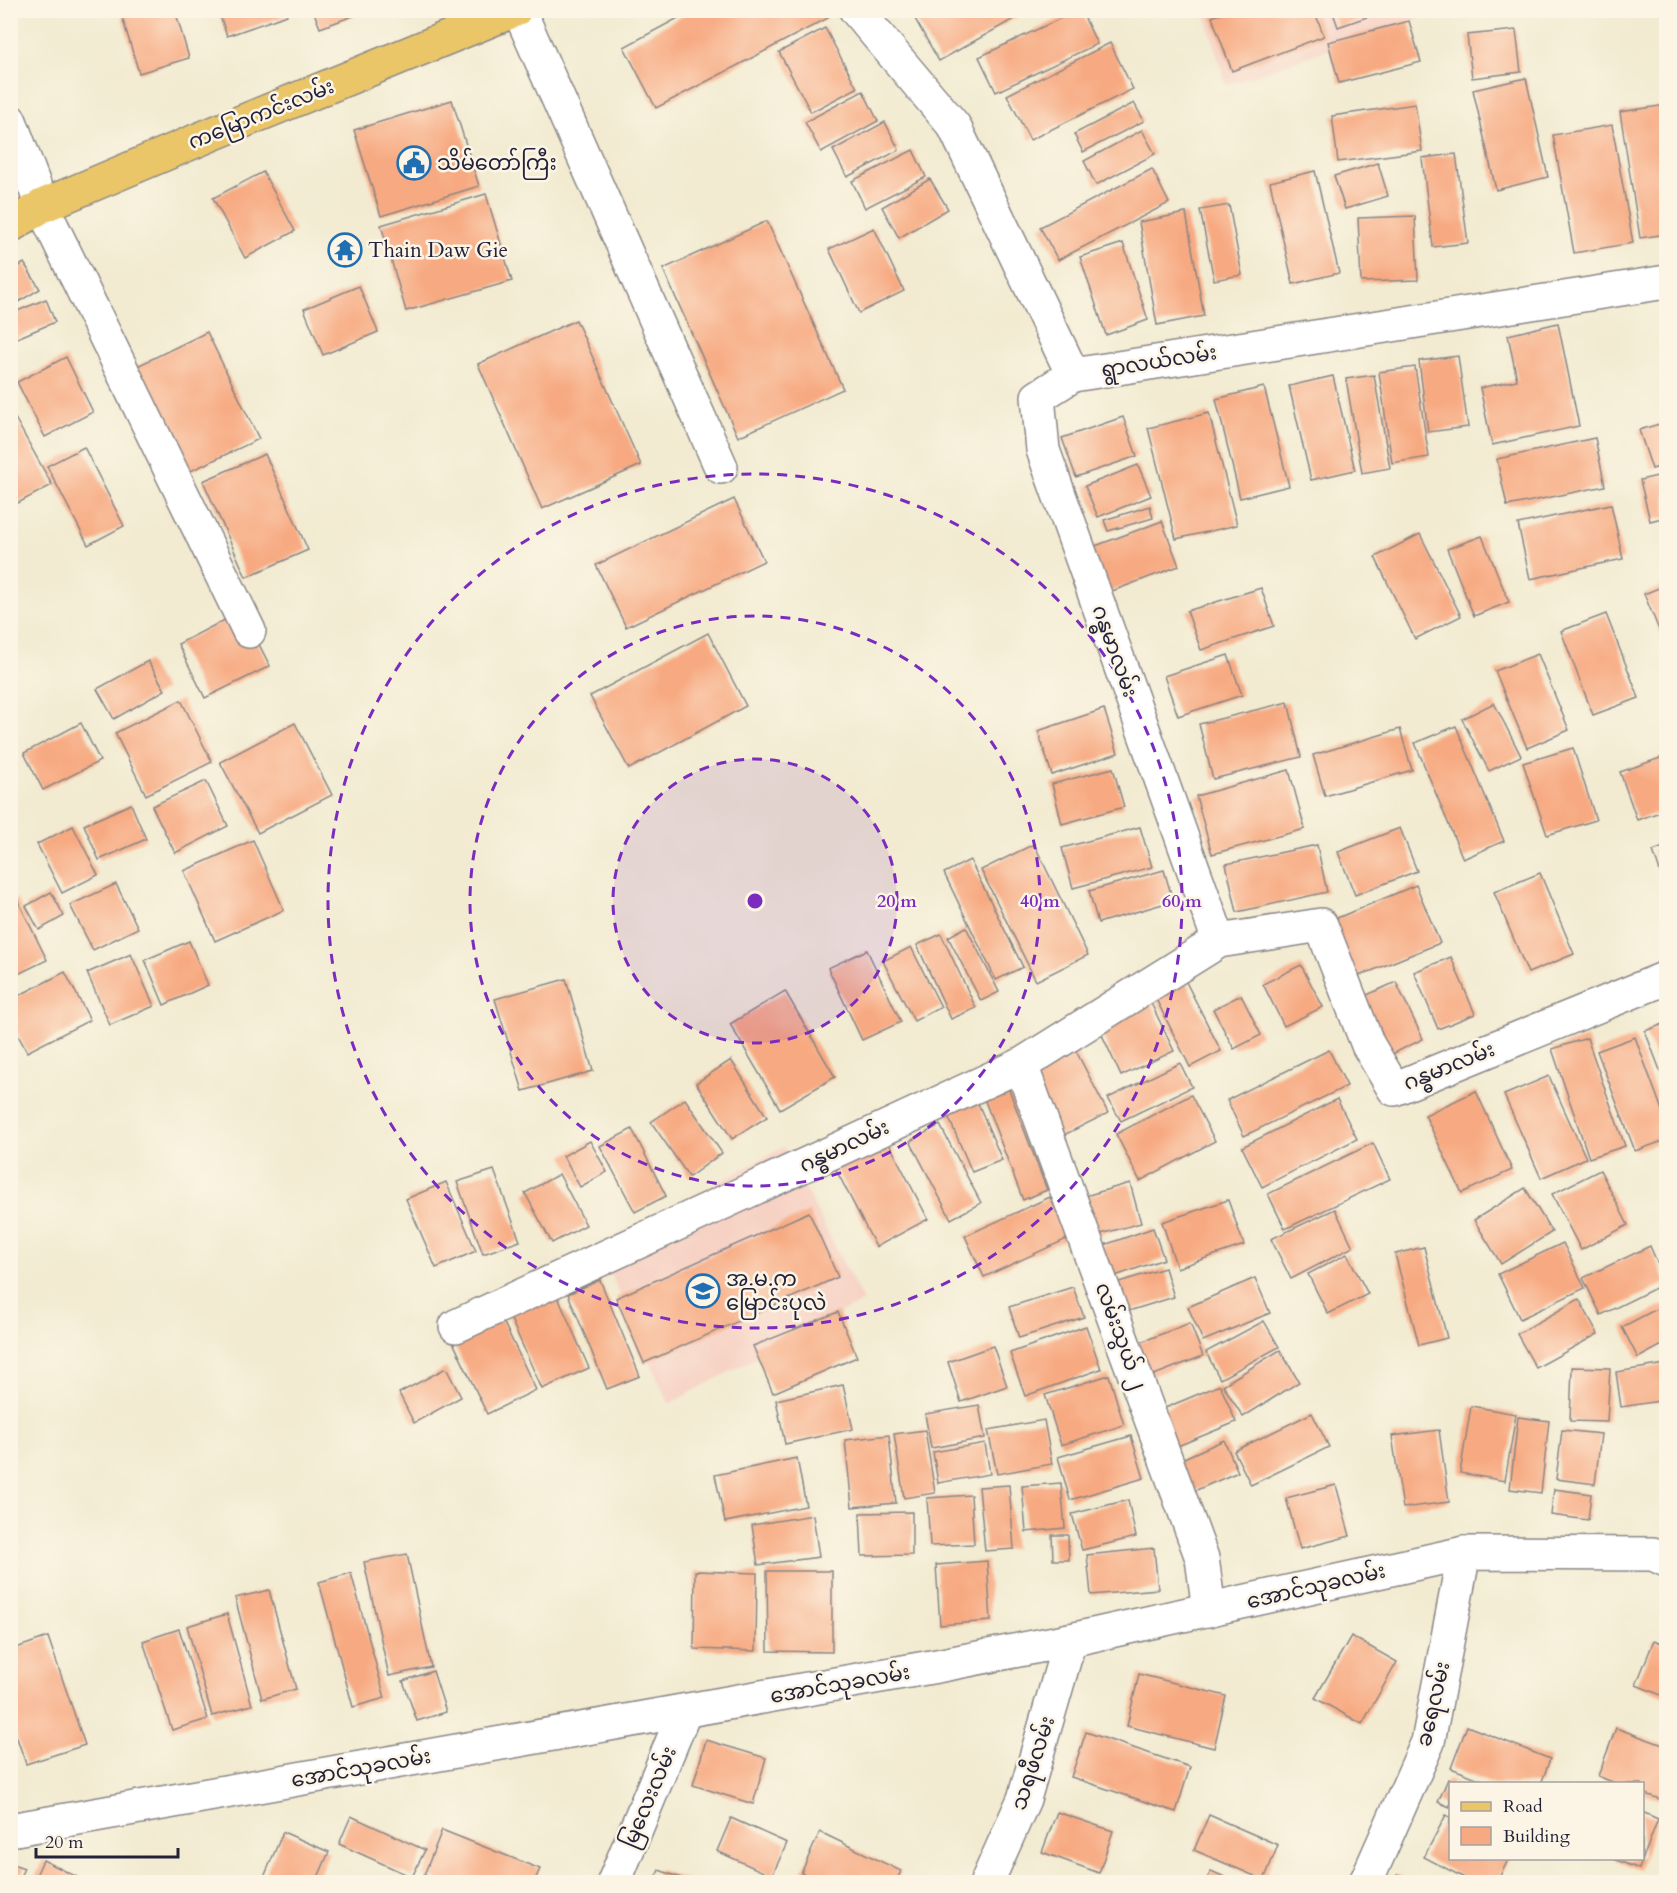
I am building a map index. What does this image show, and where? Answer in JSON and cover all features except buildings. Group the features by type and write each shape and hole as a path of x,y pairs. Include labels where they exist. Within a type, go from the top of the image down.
{"main road":[{"name":"ကမြောကင်းလမ်း","path":"10,226 42,206 517,10"}],"street":[{"path":"517,10 721,467"},
{"name":"ရွာလယ်လမ်း","path":"856,10 954,126 1073,375 1666,282"},
{"path":"10,121 42,206 249,631"},
{"name":"ဂန္ဓမာလမ်း","path":"1073,375 1038,397 1043,450 1218,941"},
{"name":"ဂန္ဓမာလမ်း","path":"456,1326 1021,1065 1218,941 1322,925 1368,1045 1394,1089 1666,978"},
{"name":"လမ်းသွယ် ၂","path":"1021,1065 1202,1558 1209,1610"},
{"name":"အောင်သုခလမ်း","path":"10,1830 937,1666 1070,1640 1464,1553 1653,1554 1666,1560"},
{"name":"ခရေလမ်း","path":"1366,1882 1428,1742 1464,1553"},
{"name":"သရဖီလမ်း","path":"987,1882 1024,1799 1070,1640"},
{"name":"မြလေးလမ်း","path":"614,1882 685,1711"}],"shaded area":[{"path":"1204,10 1439,11 1226,85"},
{"path":"784,1147 863,1301 669,1404 598,1247"}],"place":[{"name":"သိမ်တော်ကြီး","path":"414,163"},
{"name":"Thain Daw Gie","path":"345,250"},
{"name":"အ.မ.က မြောင်းပုလဲ","path":"703,1291"}]}
